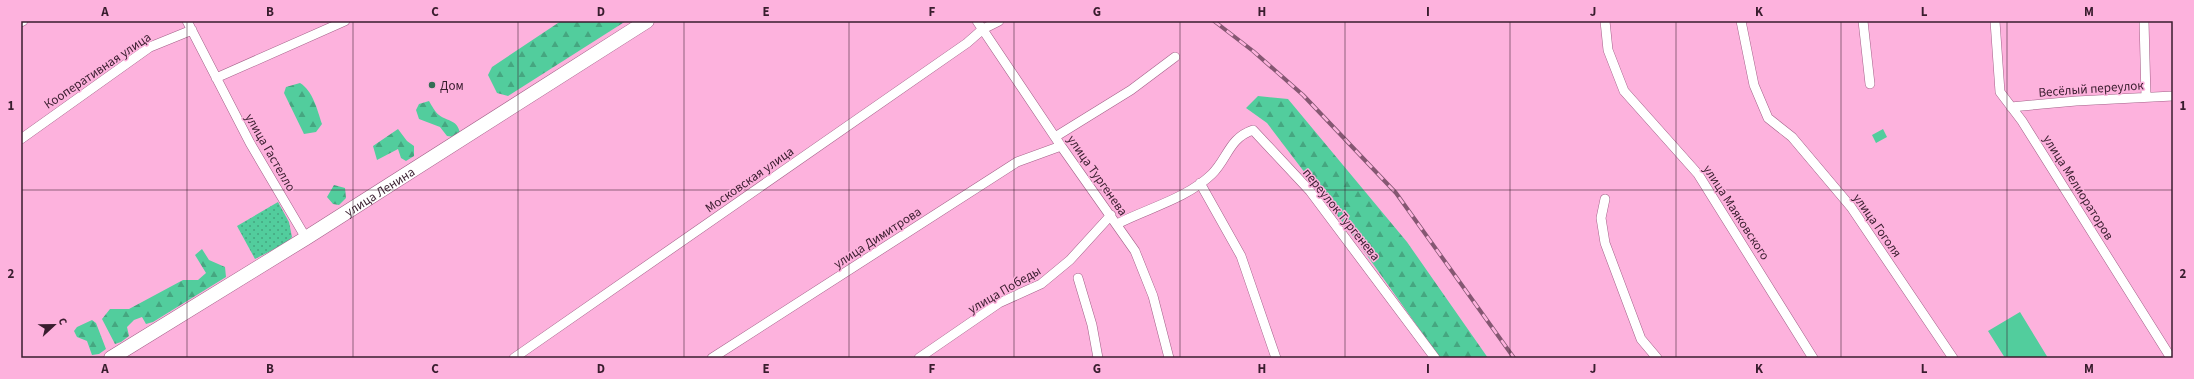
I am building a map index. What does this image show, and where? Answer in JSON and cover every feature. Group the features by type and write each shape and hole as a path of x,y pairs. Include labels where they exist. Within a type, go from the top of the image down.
{"main road":[{"name":"улица Ленина","path":"111,358 306,238 646,21"}],"street":[{"name":"улица Гастелло","path":"187,21 250,143 306,238"},
{"path":"216,78 345,21"},
{"name":"улица Тургенева","path":"977,21 1061,146 1135,251 1143,268 1169,358"},
{"name":"Московская улица","path":"514,358 961,48 983,29 999,21"},
{"name":"улица Маяковского","path":"1605,21 1608,50 1624,91 1698,174 1814,358"},
{"name":"улица Гоголя","path":"1741,21 1754,85 1768,118 1792,137 1851,207 1953,358"},
{"path":"1863,21 1870,84"},
{"name":"улица Мелиораторов","path":"1995,21 2000,92 2171,358"},
{"path":"2144,21 2146,97"},
{"name":"Кооперативная улица","path":"21,139 150,47 192,30"},
{"path":"1055,137 1131,90 1175,57"},
{"name":"Весёлый переулок","path":"2011,107 2076,101 2173,96"},
{"name":"переулок Тургенева","path":"1117,224 1172,200 1200,183 1212,174 1234,143 1246,133 1253,130 1310,191 1435,358"},
{"name":"улица Димитрова","path":"712,358 1017,162 1061,146"},
{"path":"1200,183 1241,256 1276,358"},
{"path":"1605,199 1601,218 1605,244 1641,340 1657,358"},
{"name":"улица Победы","path":"919,358 1000,303 1041,284 1070,260 1111,215"},
{"path":"1078,278 1092,325 1098,358"}],"green space":[{"path":"561,21 626,21 508,96 497,93 488,75 492,67"},
{"path":"300,83 308,91 314,101 322,124 316,132 304,134 284,93 286,87"},
{"path":"1258,96 1288,99 1407,242 1488,358 1440,358 1356,240 1267,123 1246,108"},
{"path":"429,101 438,114 457,125 460,133 454,137 447,136 440,127 419,119 416,110 419,104"},
{"path":"398,129 407,141 414,146 414,156 406,161 401,158 398,149 377,160 373,146"},
{"path":"1883,129 1887,137 1876,143 1872,135"},
{"path":"334,185 345,188 346,198 339,205 333,204 327,197"},
{"path":"278,202 289,222 292,237 288,242 255,259 237,226"},
{"path":"202,249 209,260 225,267 226,277 153,322 146,324 142,317 134,320 127,327 129,336 121,342 115,344 102,319 110,309 129,309 183,280 198,280 206,273 195,255"},
{"path":"2020,312 2048,358 2005,358 1988,331"},
{"path":"92,320 96,323 106,349 99,354 92,355 87,341 77,337 74,331 77,327"}],"railway":[{"path":"1214,21 1253,51 1303,95 1396,193 1514,358"}],"place":[{"name":"Дом","path":"432,85"}]}
